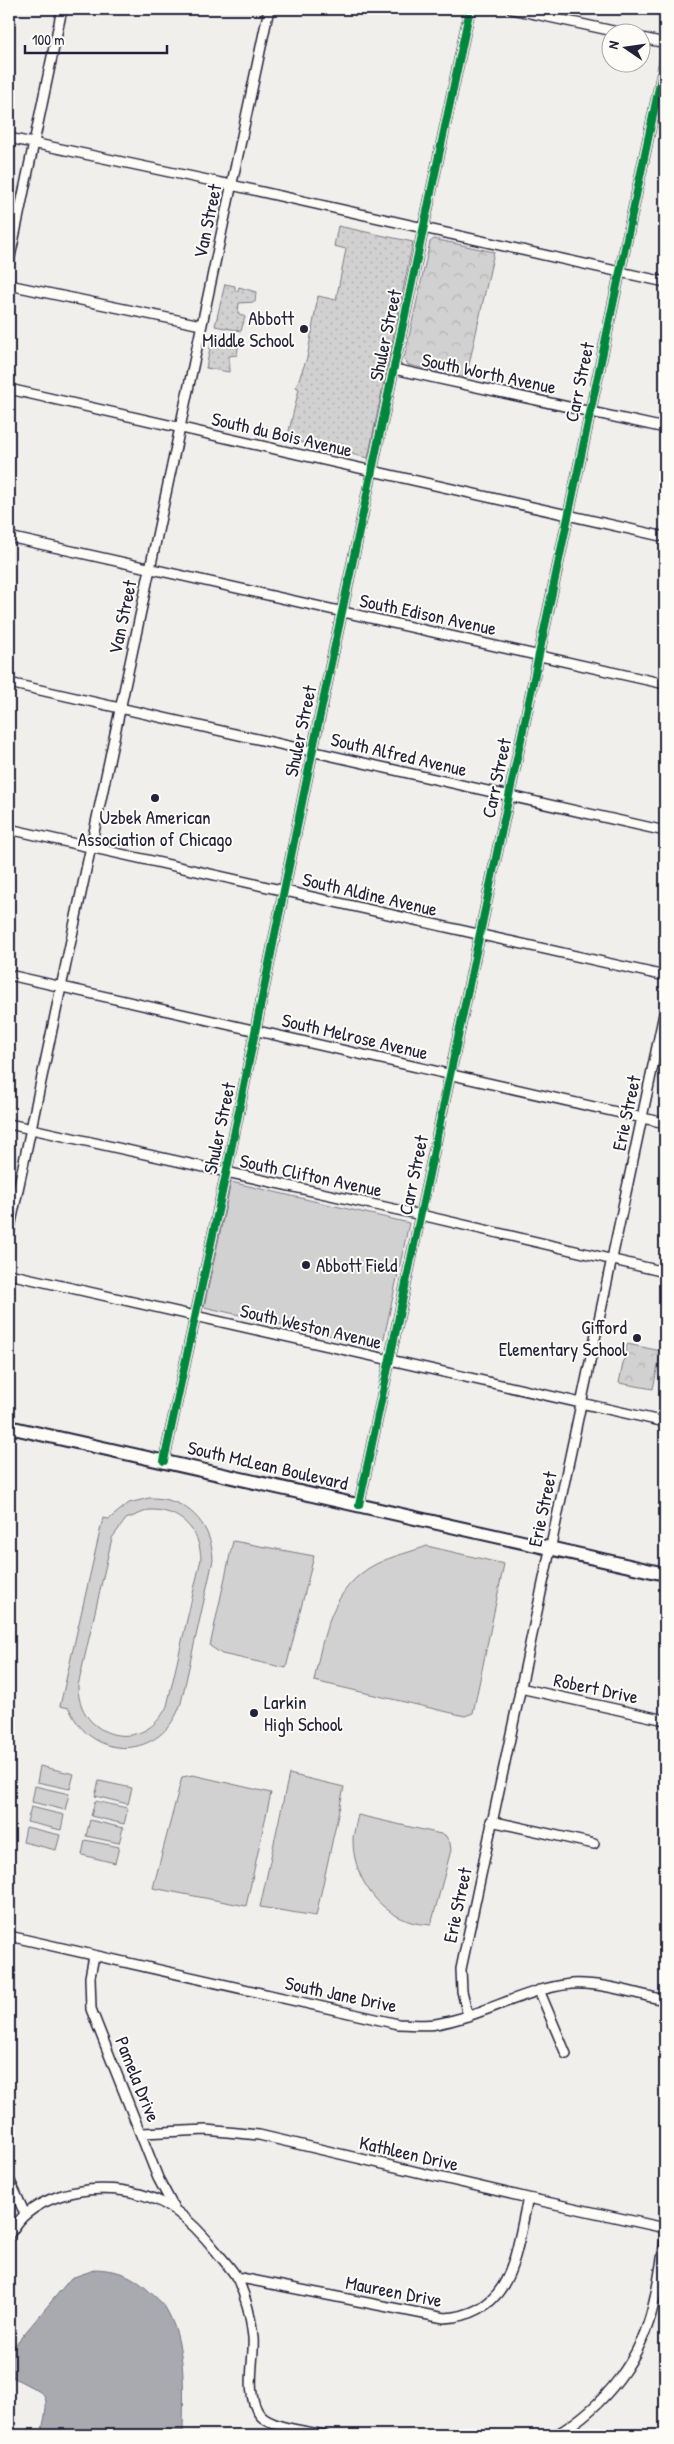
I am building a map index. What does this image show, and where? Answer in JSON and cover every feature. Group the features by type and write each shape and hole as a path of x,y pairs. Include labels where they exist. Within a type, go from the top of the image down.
{"main road":[{"name":"South McLean Boulevard","path":"9,1427 665,1574"}],"street":[{"path":"9,262 62,9"},
{"name":"Van Street","path":"9,1232 269,9"},
{"name":"Shuler Street","path":"164,1461 196,1317 312,751 470,9"},
{"path":"512,9 602,29"},
{"path":"652,40 665,43"},
{"name":"Carr Street","path":"359,1505 665,59"},
{"path":"9,138 231,185 665,282"},
{"path":"9,285 201,325"},
{"name":"South Worth Avenue","path":"394,369 665,428"},
{"name":"South du Bois Avenue","path":"9,389 665,538"},
{"name":"South Edison Avenue","path":"9,537 150,567 665,684"},
{"name":"South Alfred Avenue","path":"9,683 665,831"},
{"name":"South Aldine Avenue","path":"9,829 665,976"},
{"name":"South Melrose Avenue","path":"9,974 665,1123"},
{"name":"Erie Street","path":"468,2016 462,1991 461,1969 491,1820 665,1009"},
{"name":"South Clifton Avenue","path":"9,1124 226,1174 421,1215 665,1272"},
{"name":"South Weston Avenue","path":"9,1274 665,1422"},
{"name":"Robert Drive","path":"520,1688 665,1720"},
{"path":"491,1820 594,1844"},
{"name":"South Jane Drive","path":"9,1936 398,2024 435,2024 468,2016 539,1990 574,1984 591,1985 665,2000"},
{"name":"Pamela Drive","path":"94,1956 90,1977 91,2008 142,2133 158,2178 175,2210"},
{"path":"539,1990 566,2054"},
{"name":"Kathleen Drive","path":"142,2133 206,2130 259,2135 665,2228"},
{"path":"9,2179 25,2214"},
{"path":"9,2235 25,2214 56,2197 83,2190 144,2196 175,2210 203,2235 236,2277 250,2311 253,2339 251,2383 254,2402 259,2413 268,2422 324,2435"},
{"name":"Maureen Drive","path":"236,2277 444,2318 466,2315 480,2310 492,2302 509,2278 528,2198"},
{"path":"556,2435 570,2427 612,2388 633,2358 654,2303 665,2242"},
{"path":"570,2427 576,2435"}],"green space":[{"path":"338,226 413,242 368,458 287,439 299,389 296,387 307,358 318,296 336,300 346,249 334,246"},
{"path":"434,239 494,252 466,378 408,365 404,359 430,242"},
{"path":"225,284 235,286 235,291 238,291 239,287 256,292 255,302 239,303 238,313 245,317 241,331 215,326"},
{"path":"213,333 239,341 237,355 229,356 229,372 206,368"},
{"name":"Abbott Field","path":"231,1182 409,1223 382,1347 204,1307"},
{"path":"627,1344 661,1351 653,1389 619,1383"},
{"path":"149,1498 174,1502 185,1507 195,1515 208,1535 213,1560 181,1703 172,1722 159,1736 144,1744 127,1748 110,1746 94,1738 80,1726 69,1708 60,1706 103,1518 109,1519 129,1503","holes":["149,1510 160,1511 178,1517 192,1530 200,1548 201,1559 167,1706 157,1721 143,1731 129,1735 114,1734 100,1729 89,1718 81,1704 78,1686 112,1538 126,1519"]},
{"path":"233,1541 314,1556 286,1668 222,1654 210,1646"},
{"path":"427,1546 504,1564 473,1713 465,1716 314,1681 326,1631 339,1600 349,1586 361,1574 376,1564"},
{"path":"40,1766 74,1774 70,1789 37,1782"},
{"path":"289,1774 344,1787 316,1916 260,1907"},
{"path":"193,1775 271,1793 246,1906 153,1888 182,1777"},
{"path":"99,1781 132,1788 128,1804 95,1796"},
{"path":"35,1786 69,1794 65,1810 32,1802"},
{"path":"95,1801 128,1808 124,1824 91,1816"},
{"path":"31,1807 64,1815 61,1830 27,1822"},
{"path":"358,1815 445,1835 450,1843 451,1850 431,1925 411,1922 396,1915 385,1908 368,1888 361,1877 354,1851 353,1838"},
{"path":"90,1820 123,1828 119,1843 86,1836"},
{"path":"26,1827 60,1835 56,1850 23,1842"},
{"path":"85,1840 119,1847 115,1863 82,1855"}],"shaded area":[{"path":"97,2269 112,2271 131,2278 143,2286 165,2307 178,2337 181,2353 183,2370 183,2435 41,2434 46,2401 39,2391 9,2375 9,2352 71,2278"}],"cycle path":[{"path":"164,1461 470,9"},
{"path":"359,1505 665,59"}],"place":[{"name":"Abbott Middle School","path":"304,329"},
{"name":"Uzbek American Association of Chicago","path":"155,798"},
{"name":"Abbott Field","path":"306,1265"},
{"name":"Gifford Elementary School","path":"637,1338"},
{"name":"Larkin High School","path":"254,1713"}]}
